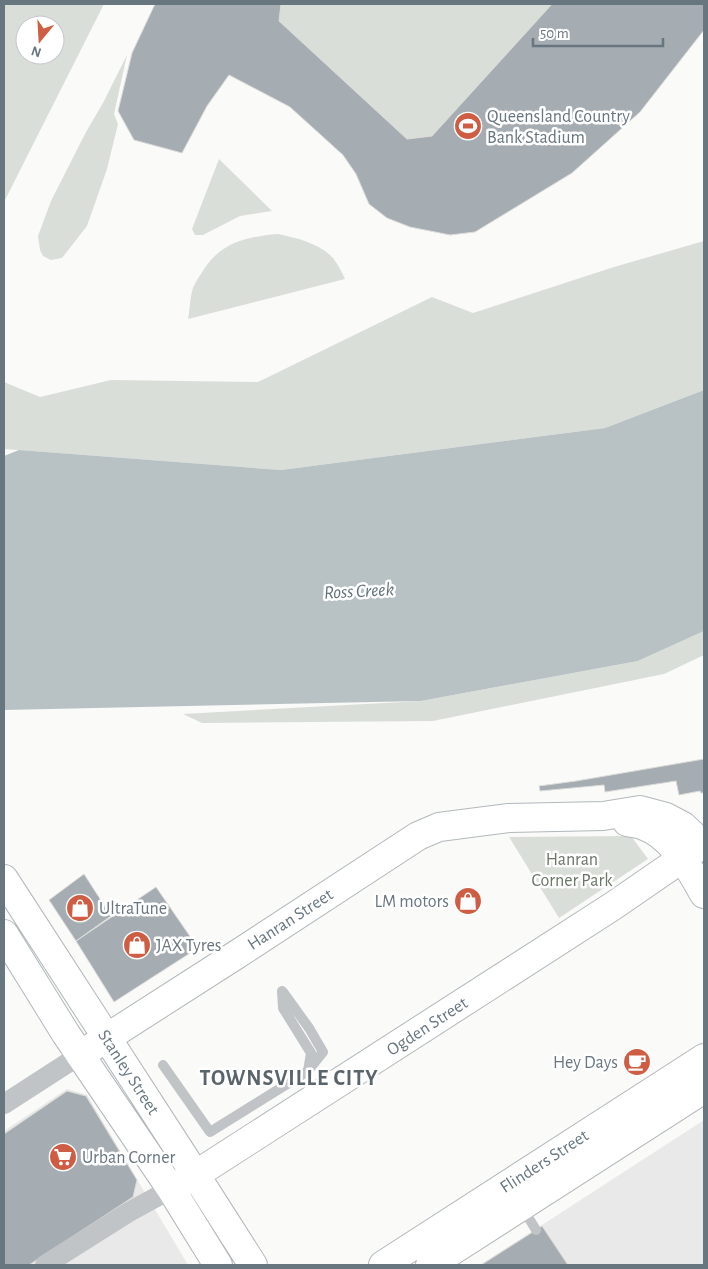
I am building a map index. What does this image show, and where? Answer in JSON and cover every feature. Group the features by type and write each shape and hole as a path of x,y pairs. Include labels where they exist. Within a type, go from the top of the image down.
{"main road":[{"name":"Hanran Street","path":"80,1055 418,836 439,827 509,818 603,816 640,810 649,812 666,817 683,826 696,849 704,894"},
{"name":"Ogden Street","path":"171,1189 196,1175 613,906 696,849"},
{"name":"Stanley Street","path":"4,879 196,1175 252,1265"},
{"name":"Stanley Street","path":"4,934 80,1055 171,1189 218,1265"},
{"name":"Flinders Street","path":"383,1265 704,1058"},
{"name":"Flinders Street","path":"430,1265 704,1089"}],"street":[{"name":"Hanran Street","path":"4,1104 80,1055"},
{"name":"Ogden Street","path":"45,1265 129,1212 171,1189"}],"lane":[{"path":"163,1065 210,1132 308,1071 323,1052 309,1028 282,991 283,1008 311,1053 308,1071"},
{"path":"521,1206 536,1230"}],"shaded area":[{"name":"Urban Corner","path":"67,1089 87,1095 188,1265 4,1265 4,1131"},
{"path":"704,1120 704,1265 480,1265"}],"green space":[{"path":"4,4 104,4 4,202"},
{"name":"Queensland Country Bank Stadium","path":"155,4 704,4 704,30 640,112 572,173 475,232 428,231 410,227 387,218 369,204 356,174 343,155 290,107 229,75 207,106 182,153 134,140 118,111 132,53"},
{"path":"127,55 114,114 118,124 107,169 87,226 62,258 51,260 43,256 38,236 51,201"},
{"path":"219,159 272,211 240,216 203,235 195,235 192,229"},
{"path":"278,234 300,239 321,248 333,258 345,279 188,319 194,286 216,255 243,240"},
{"path":"704,241 704,390 605,428 281,470 4,449 4,382 40,397 111,380 258,382 432,297 473,313 614,267"},
{"path":"704,631 704,655 664,674 433,721 202,723 183,714 421,701 638,661"},
{"name":"Hanran Corner Park","path":"631,836 648,859 559,918 509,837"}],"water":[{"name":"Ross Creek","path":"704,390 704,631 638,661 421,701 4,710 4,456 19,450 281,470 605,428"}],"building":[{"name":"Queensland Country Bank Stadium","path":"155,4 281,4 279,21 407,139 432,136 552,4 704,4 704,30 640,112 572,173 475,232 450,235 410,227 387,218 369,204 356,174 343,155 290,107 229,75 207,106 182,153 134,140 118,111 132,53"},
{"path":"704,759 704,793 700,791 679,795 676,781 605,792 604,785 540,791 539,786 576,781"},
{"name":"UltraTune","path":"84,874 111,916 76,941 49,900"},
{"name":"JAX Tyres","path":"156,887 198,948 114,1002 76,941"},
{"name":"Urban Corner","path":"67,1091 86,1096 137,1180 133,1197 29,1265 4,1265 4,1134"},
{"path":"542,1226 568,1265 481,1265 536,1230"}],"place":[{"name":"Queensland Country Bank Stadium","path":"468,126"},
{"name":"LM motors","path":"468,901"},
{"name":"UltraTune","path":"80,908"},
{"name":"JAX Tyres","path":"137,945"},
{"name":"Hey Days","path":"637,1062"},
{"name":"Urban Corner","path":"63,1157"}],"district":[{"name":"TOWNSVILLE CITY","path":"289,1077"}]}
